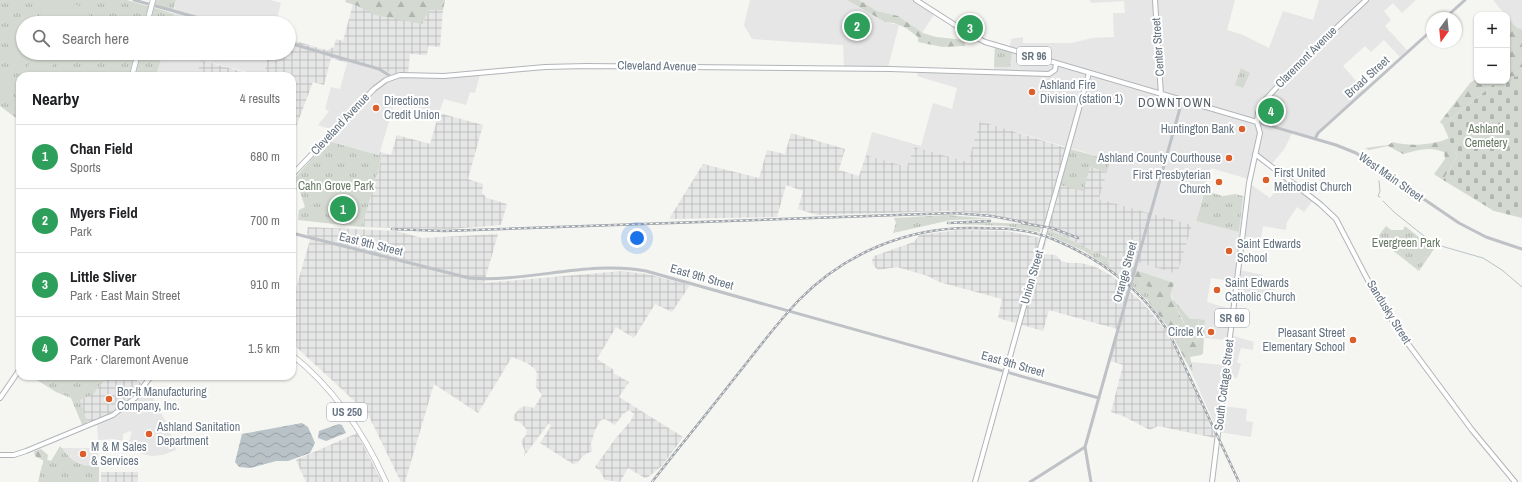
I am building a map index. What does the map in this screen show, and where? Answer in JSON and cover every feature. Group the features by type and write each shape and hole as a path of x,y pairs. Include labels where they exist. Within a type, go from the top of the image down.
{"highway":[{"path":"149,16 153,2"},
{"path":"133,72 136,60"},
{"name":"US 250","path":"296,359 318,378 348,413 367,444 386,482"}],"main road":[{"name":"SR 96","path":"916,0 977,38 1161,95"},
{"name":"Center Street","path":"1155,0 1161,95"},
{"name":"Claremont Avenue","path":"1257,122 1261,106 1277,86 1308,54 1366,0"},
{"name":"Cleveland Avenue","path":"296,171 374,89 392,77 409,75 444,76 545,67 613,65 1049,74 1055,70 1056,63"},
{"name":"Union Street","path":"975,482 1089,73"},
{"name":"West Main Street","path":"1161,95 1257,122"},
{"name":"South Cottage Street","path":"1212,482 1242,238 1260,130 1257,122"},
{"name":"Sandusky Street","path":"1255,154 1320,204 1336,219 1373,290 1400,333 1472,430 1515,482"},
{"path":"0,398 16,375"},
{"path":"0,455 26,451 98,422 126,407 148,380"}],"street":[{"path":"134,0 153,2 196,16"},
{"path":"1452,12 1465,0"},
{"name":"Broad Street","path":"1315,139 1318,133 1426,35"},
{"path":"296,46 379,69 392,77"},
{"name":"Orange Street","path":"1085,447 1182,101"},
{"name":"West Main Street","path":"1257,122 1315,139 1360,155 1426,202 1472,230 1522,249"},
{"name":"East 9th Street","path":"296,234 469,278 491,279 614,268 646,271 1099,398"},
{"path":"1030,482 1085,447 1092,482"}],"shaded area":[{"path":"176,0 271,0 281,3 278,16 173,16"},
{"path":"750,0 847,0 885,22 899,25 888,67 844,66 843,45 752,39 744,25"},
{"path":"859,0 922,0 922,5 935,13 922,33 898,16 877,11"},
{"path":"1090,0 1235,0 1227,30 1243,35 1269,48 1283,11 1313,20 1319,0 1416,0 1402,13 1393,3 1384,11 1391,20 1385,26 1407,50 1400,57 1384,40 1371,52 1365,46 1343,66 1365,91 1313,139 1292,133 1285,148 1271,165 1255,152 1248,179 1211,168 1196,221 1239,232 1243,196 1248,197 1249,183 1270,198 1287,177 1314,199 1304,212 1297,207 1287,222 1286,230 1263,226 1261,238 1243,237 1239,270 1263,275 1263,280 1277,281 1272,302 1236,294 1237,282 1211,278 1207,302 1234,310 1230,335 1254,342 1253,350 1241,348 1237,362 1241,364 1237,378 1225,376 1222,406 1247,409 1246,421 1253,422 1251,437 1218,432 1191,371 1193,370 1191,362 1224,365 1227,340 1204,338 1205,320 1190,319 1170,295 1135,270 1138,262 1192,225 1099,199 1110,160 980,121 968,162 914,147 907,167 866,155 872,132 921,146 933,103 952,109 957,88 917,76 919,68 994,70 995,42 1010,46 1011,39 1023,37 1023,43 1072,43 1092,38 1114,37 1113,13 1125,13 1124,1 1091,3"},
{"path":"1493,0 1522,0 1522,29 1517,29 1510,21 1510,12 1503,12"},
{"path":"353,4 422,24 429,10 443,10 440,47 428,46 427,55 410,54 408,74 397,74 348,60 347,63 331,58 324,85 313,82 296,127 296,72 264,72 267,60 296,60 296,41 327,50 334,47 336,39 343,41"},
{"path":"161,60 202,60 198,72 157,72"},
{"path":"201,60 244,72 198,72"},
{"path":"202,60 267,60 264,72 248,72"},
{"path":"348,60 404,73 433,75 481,71 475,93 470,92 466,105 444,99 439,113 395,101 379,155 328,141 324,139 333,130 318,125 329,111 325,109 331,87 340,89"},
{"path":"439,113 483,125 468,179 483,184 482,193 487,198 507,204 501,225 450,229 362,227 382,156 379,155 380,152 391,155 397,135 430,144"},
{"path":"980,121 1070,149 1060,184 1090,167 1107,172 1099,199 1192,225 1177,274 1138,262 1132,286 1106,266 1110,259 1056,233 992,214 951,211 817,215 798,209 803,191 786,185 777,217 669,219 703,164 759,178 767,150 785,154 791,133 845,149 839,170 859,176 866,155 907,167 914,147 968,162"},
{"path":"308,227 396,231 422,238 498,234 484,283 622,271 647,274 690,285 672,312 655,304 634,338 616,327 597,359 614,370 613,373 629,382 619,397 683,437 662,466 648,477 645,478 628,468 620,482 605,480 600,471 595,467 615,439 630,422 634,414 629,410 623,414 615,425 605,419 601,420 595,430 591,444 592,451 584,455 577,463 573,464 540,443 551,426 549,423 524,456 525,452 521,441 526,435 527,430 521,423 514,420 513,416 520,408 526,406 534,408 542,395 536,387 537,373 535,369 527,363 512,357 478,413 434,384 405,482 401,482 365,408 363,409 296,347 296,288 310,240 307,233"},
{"path":"959,230 1006,231 1047,239 1042,254 1056,255 1061,261 1068,263 1081,263 1096,267 1112,276 1145,305 1165,330 1176,349 1216,433 1215,438 1158,426 1150,430 1123,416 1111,412 1123,365 1108,360 1117,329 1049,310 1043,331 998,318 1002,299 939,282 928,276 897,267 878,270 872,261 874,256 914,242 919,235"},
{"path":"105,380 136,380 144,385 137,394 118,412 88,425 79,400 94,394 97,388"},
{"path":"144,385 147,387 168,426 176,450 163,455 151,456 124,449 128,444 132,433 130,431 123,434 123,439 121,441 114,439 98,440 97,422"},
{"path":"357,433 382,482 306,482 296,460"},
{"path":"61,448 98,448 99,467 85,467 78,464"},
{"path":"101,472 138,472 138,482 101,482"}],"green space":[{"path":"0,0 127,0 150,7 148,16 16,16 16,60 135,60 132,72 16,72 16,118 0,106"},
{"path":"44,0 60,0 91,9 89,16 40,16"},
{"path":"154,0 176,0 173,11 152,5"},
{"path":"346,0 445,0 443,10 429,10 422,24 375,15 358,6 345,2"},
{"path":"847,0 859,0 877,11 898,16 923,33 936,37 965,40 965,46 942,47 918,42 918,37 906,28 894,23 885,22"},
{"path":"152,7 174,14 174,16 149,16"},
{"path":"1510,20 1517,28 1522,29 1522,76 1510,77"},
{"path":"12,31 16,32 16,60 23,60 22,63 5,58"},
{"path":"995,47 1012,52 1010,67 994,67"},
{"path":"30,60 54,60 51,72 44,72 28,67"},
{"path":"137,60 161,60 157,72 133,72"},
{"path":"1241,68 1250,73 1243,88 1235,85"},
{"path":"0,71 12,75 5,98 0,96"},
{"name":"Ashland Cemetery","path":"1522,76 1522,218 1494,211 1443,180 1457,157 1443,125 1494,84 1510,84 1510,77"},
{"path":"1474,80 1474,84 1494,84 1443,125 1440,122 1470,83"},
{"path":"1274,93 1285,101 1272,126 1261,123 1262,114 1265,107"},
{"path":"1449,138 1457,157 1443,180 1434,174 1445,159 1444,152 1429,149 1403,154 1388,146 1369,150 1365,148 1388,145 1393,142 1414,145 1429,144"},
{"name":"Cahn Grove Park","path":"328,141 382,156 362,227 298,220 299,210 305,207 299,189 296,190 296,177"},
{"path":"1070,149 1110,160 1107,172 1090,167 1083,191 1060,185"},
{"path":"325,191 359,191 362,194 354,225 346,224 332,215"},
{"path":"1205,191 1223,196 1235,194 1243,196 1239,232 1196,221"},
{"path":"947,215 994,219 951,220 893,233 896,223 894,218"},
{"path":"982,222 1026,224 1041,228 1040,232 1006,226 956,224"},
{"name":"Evergreen Park","path":"1386,226 1391,230 1403,230 1405,226 1434,249 1419,271 1377,238"},
{"path":"1048,230 1110,259 1106,266 1084,251 1046,234"},
{"path":"1135,270 1174,283 1170,295 1193,342 1198,341 1200,334 1198,319 1205,320 1203,353 1201,355 1190,357 1193,370 1191,371 1168,327 1147,300 1151,289 1134,276"},
{"path":"1134,276 1152,289 1147,300 1132,286"},
{"path":"1173,299 1190,319 1198,319 1200,334 1198,341 1191,341"},
{"path":"37,380 105,380 97,388 94,394 80,400 88,425 83,427 71,398 56,392"},
{"path":"60,446 76,462 86,466 99,467 99,482 38,482 42,465 48,460 51,461"},
{"path":"41,449 48,455 47,462 43,465 43,460 36,457 34,453 35,451"}],"water":[{"path":"302,423 308,427 315,443 310,453 288,461 276,461 250,468 239,467 235,462 242,434"},
{"path":"339,424 342,425 346,433 326,441 318,438 319,431"}],"waterway":[{"path":"1379,181 1380,191 1378,196 1380,197"},
{"path":"1383,201 1394,212 1434,244 1483,258 1502,270 1522,287"}],"railway":[{"path":"392,229 444,231 954,213 992,216 1027,223"},
{"path":"948,223 990,221"},
{"path":"1022,223 1052,228 1078,238"},
{"path":"652,482 775,327 799,300 817,283 857,256 879,246 925,232 973,228 994,228 1025,231 1045,236 1072,248 1106,267 1136,292 1161,321 1171,337 1239,482"}],"place":[{"name":"Myers Field","path":"857,26"},
{"name":"Little Sliver","path":"970,28"},
{"name":"Ashland Fire Division (station 1)","path":"1032,92"},
{"name":"Directions Credit Union","path":"376,108"},
{"name":"Corner Park","path":"1271,111"},
{"name":"Huntington Bank","path":"1242,129"},
{"name":"Ashland County Courthouse","path":"1229,158"},
{"name":"First United Methodist Church","path":"1266,180"},
{"name":"First Presbyterian Church","path":"1219,182"},
{"name":"Chan Field","path":"343,209"},
{"name":"Saint Edwards School","path":"1229,251"},
{"name":"Saint Edwards Catholic Church","path":"1217,290"},
{"name":"Circle K","path":"1211,332"},
{"name":"Pleasant Street Elementary School","path":"1353,340"},
{"name":"Bor-It Manufacturing Company, Inc.","path":"109,399"},
{"name":"Ashland Sanitation Department","path":"149,434"},
{"name":"M & M Sales & Services","path":"83,454"}],"district":[{"name":"DOWNTOWN","path":"1175,102"}]}
